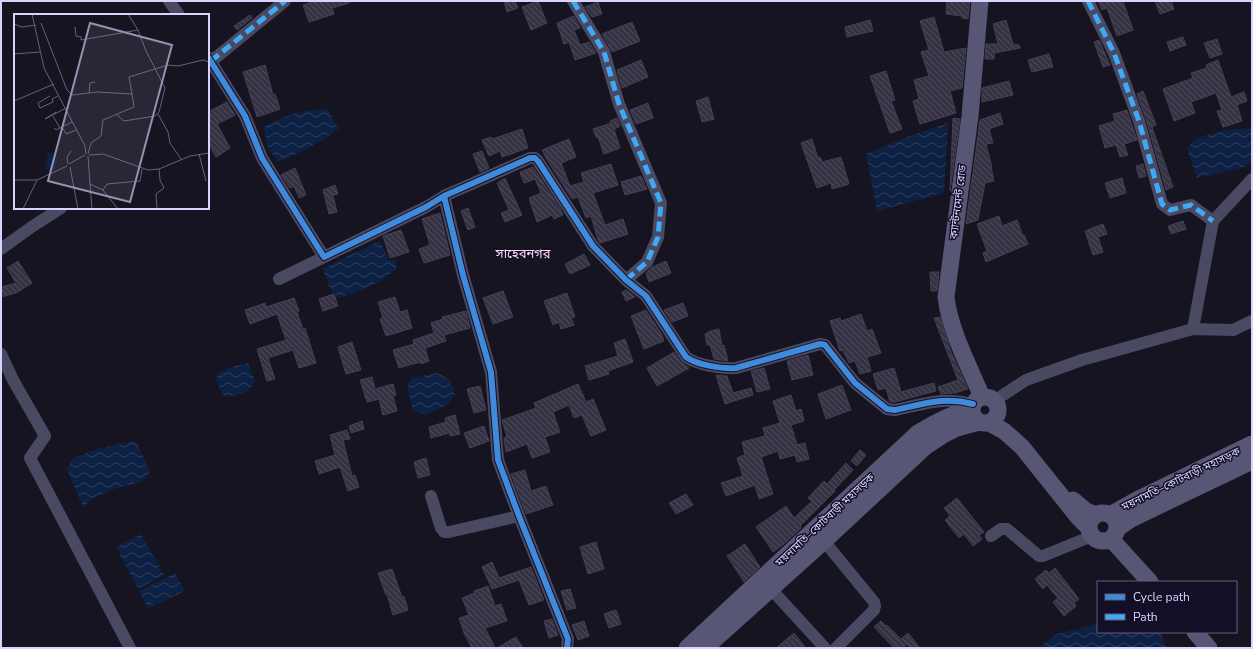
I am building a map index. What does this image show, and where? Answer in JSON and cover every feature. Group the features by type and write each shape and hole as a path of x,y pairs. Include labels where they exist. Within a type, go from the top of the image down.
{"main road":[{"name":"ক্যান্টনমেন্ট রোড","path":"980,1 970,116 946,297 948,311 984,410"},
{"path":"984,410 1022,447 1078,517 1103,527 1149,581"},
{"name":"ময়নামতি–কোটবাড়ী মহাসড়ক","path":"705,648 824,541 926,446 984,410"},
{"name":"ময়নামতি–কোটবাড়ী মহাসড়ক","path":"687,648 918,433 957,412 984,410"},
{"name":"ময়নামতি–কোটবাড়ী মহাসড়ক","path":"1103,527 1137,500 1252,444"},
{"name":"ময়নামতি–কোটবাড়ী মহাসড়ক","path":"1103,527 1131,518 1252,461"},
{"path":"1196,633 1209,648"}],"street":[{"path":"169,1 178,14"},
{"path":"285,1 209,61 245,116 262,158 324,257"},
{"path":"573,1 604,52 619,104 661,203 658,237 647,262 626,280"},
{"path":"1088,1 1114,53 1139,121 1162,204 1170,210 1191,205 1213,220"},
{"path":"279,279 426,207 444,196 530,158 535,158 593,246 626,280 646,296 686,358 691,362 726,369 736,368 820,344 825,345 855,383 887,409 895,410 943,400 962,401 984,410 1026,380 1082,360 1193,330 1233,330 1252,321"},
{"path":"1193,330 1213,220 1252,179"},
{"path":"444,196 463,275 491,372 498,460 568,639 568,648"},
{"path":"1,249 59,209"},
{"path":"1,354 13,380 45,436 30,458 130,648"},
{"path":"432,496 441,528 444,532 519,516"},
{"path":"991,536 1001,529 1007,529 1039,556 1043,556 1103,527"},
{"path":"824,541 874,602 875,606 874,610 836,648"},
{"path":"771,589 825,648"}],"water":[{"path":"327,109 339,129 324,139 278,162 267,145 264,127 294,114 309,110"},
{"path":"948,123 944,193 877,211 866,154 907,137"},
{"path":"1252,128 1252,161 1244,167 1197,178 1187,148 1196,138 1226,130"},
{"path":"380,240 389,261 397,259 396,269 381,281 357,292 338,298 329,286 323,269"},
{"path":"248,363 255,381 253,385 250,389 242,393 224,397 216,380 218,373 232,367"},
{"path":"437,373 449,379 455,394 447,405 426,415 413,410 407,387 411,378"},
{"path":"136,441 150,472 143,481 114,489 94,498 83,507 67,469 72,459 97,449"},
{"path":"141,534 164,575 138,589 116,547"},
{"path":"175,573 185,591 148,608 139,591"},
{"path":"1097,624 1097,633 1160,633 1167,648 1038,648 1057,634"}],"building":[{"path":"315,1 349,1 349,3 332,8 334,14 309,22 303,5"},
{"path":"504,1 515,1 518,8 507,12"},
{"path":"538,1 547,23 531,30 522,7"},
{"path":"947,1 970,1 968,19 962,18 962,16 946,14"},
{"path":"1098,1 1123,1 1133,30 1117,36 1107,8 1102,10"},
{"path":"1155,1 1171,1 1174,9 1160,14"},
{"path":"598,2 602,14 592,17 585,7"},
{"path":"250,15 252,18 237,30 234,26"},
{"path":"574,16 580,28 574,30 580,45 589,42 596,53 575,60 569,42 564,44 557,23"},
{"path":"934,17 944,52 966,48 962,88 950,91 956,113 920,124 913,101 919,99 914,80 929,76 921,52 929,50 920,21"},
{"path":"870,20 873,31 847,37 845,27"},
{"path":"1006,20 1013,44 1019,45 1020,48 994,53 994,59 985,59 986,44 998,44 993,24"},
{"path":"632,22 640,41 612,52 602,34"},
{"path":"1183,37 1186,45 1170,51 1167,42"},
{"path":"1217,39 1222,54 1210,58 1204,43"},
{"path":"1099,40 1110,65 1103,67 1094,42"},
{"path":"1049,54 1053,67 1032,72 1028,60"},
{"path":"641,60 648,77 622,88 617,70"},
{"path":"1218,60 1231,97 1244,92 1247,101 1237,105 1242,121 1223,127 1217,111 1222,110 1216,93 1191,102 1195,113 1174,121 1163,89 1193,78 1191,73 1207,68 1206,65"},
{"path":"265,65 273,95 275,94 280,109 257,117 243,72"},
{"path":"886,71 895,100 891,101 902,129 890,133 870,76"},
{"path":"1009,81 1013,95 982,102 982,88"},
{"path":"1143,91 1156,125 1152,127 1173,187 1166,190 1146,119 1137,94"},
{"path":"708,97 714,119 702,122 696,101"},
{"path":"227,102 235,115 217,124 230,148 216,157 209,145 209,110 210,111"},
{"path":"648,103 653,118 636,124 630,110"},
{"path":"1127,110 1137,140 1124,144 1128,155 1120,157 1116,145 1105,148 1099,126 1115,121 1113,114"},
{"path":"1000,113 1003,124 989,129 993,143 986,144 994,181 985,183 978,220 966,224 980,120"},
{"path":"617,118 620,126 614,129 620,148 604,154 598,137 596,137 593,129 611,123 610,121"},
{"path":"953,118 960,119 950,191"},
{"path":"522,129 528,148 502,157 500,151 489,156 482,140 491,137 492,139"},
{"path":"569,139 576,157 561,163 570,186 584,182 581,173 611,164 618,185 593,193 605,225 623,219 628,234 600,243 591,216 586,218 578,197 572,199 547,160 542,150"},
{"path":"812,139 818,158 820,157 822,162 841,157 849,184 832,189 831,183 817,188 801,143"},
{"path":"482,151 489,168 480,172 473,154"},
{"path":"1143,164 1146,176 1139,178 1136,166"},
{"path":"533,167 563,215 554,219 552,215 537,222 529,198 541,193 535,179 524,183 520,172"},
{"path":"295,168 306,195 299,198 294,186 290,188 281,175"},
{"path":"641,176 647,189 625,195 621,182"},
{"path":"505,178 522,215 505,222 501,213 509,210 497,183"},
{"path":"1122,178 1126,193 1110,198 1105,183"},
{"path":"335,185 338,194 333,195 337,212 329,214 323,190"},
{"path":"468,208 475,227 468,230 461,211"},
{"path":"440,213 450,255 424,263 419,249 430,245 422,219"},
{"path":"999,216 1002,226 1017,220 1023,236 1024,235 1028,244 986,262 983,253 987,251 977,224"},
{"path":"1183,221 1186,229 1171,234 1168,226"},
{"path":"1103,224 1107,234 1098,237 1103,252 1093,255 1085,231"},
{"path":"401,230 409,252 390,258 383,236"},
{"path":"584,254 590,265 570,274 565,264"},
{"path":"18,261 32,283 16,293 1,297 1,287 16,283 7,268"},
{"path":"666,261 671,273 649,282 646,273 652,267"},
{"path":"930,272 939,272 937,291 931,291"},
{"path":"626,290 635,297 626,301 622,292"},
{"path":"503,291 513,317 493,324 483,298"},
{"path":"567,293 575,317 571,318 574,325 561,329 559,322 553,325 544,301"},
{"path":"334,294 338,306 323,311 319,299"},
{"path":"395,297 400,312 407,310 412,328 386,336 380,319 383,318 378,302"},
{"path":"294,298 299,311 297,312 303,329 305,328 316,363 299,368 293,350 268,358 275,379 267,381 257,349 286,340 277,314 250,324 245,310 265,303 266,307"},
{"path":"683,303 688,316 672,322 664,310"},
{"path":"646,310 661,333 664,341 644,349 631,316"},
{"path":"466,311 470,328 444,335 446,341 425,348 429,361 399,368 393,350 414,344 413,340 434,333 431,323 443,319 442,317"},
{"path":"861,314 867,331 872,329 881,353 867,357 871,371 860,374 855,361 849,363 843,350 840,351 830,321 840,318 841,321"},
{"path":"940,317 951,352 968,389 955,393 941,394 938,387 958,380 934,318"},
{"path":"719,329 722,346 724,345 728,361 714,359 710,345 707,345 705,334"},
{"path":"625,339 633,362 608,371 609,374 589,380 585,366 618,356 614,343"},
{"path":"352,342 361,370 346,374 338,347"},
{"path":"674,352 680,361 689,368 657,386 647,368"},
{"path":"808,355 813,375 792,380 787,361"},
{"path":"764,368 770,389 757,392 751,371"},
{"path":"894,368 901,392 934,383 936,391 890,402 886,388 878,390 873,374"},
{"path":"716,375 727,376 733,393 751,388 753,395 725,404"},
{"path":"372,377 375,389 393,384 396,395 393,396 397,411 383,415 379,399 367,402 360,380"},
{"path":"578,384 586,402 593,399 606,430 591,436 582,415 574,418 569,405 553,412 560,432 545,437 550,452 532,458 527,444 506,452 504,438 507,437 502,420 536,408 534,403"},
{"path":"842,385 851,410 826,419 818,394"},
{"path":"480,386 486,410 474,413 467,389"},
{"path":"791,395 796,411 801,409 804,421 791,425 797,445 805,443 809,459 797,462 795,455 780,459 778,451 761,457 773,494 759,499 755,485 726,496 721,483 743,476 737,458 745,455 742,442 765,436 763,428 780,423 773,401"},
{"path":"455,415 460,434 450,436 449,433 431,438 429,427 446,422 445,418"},
{"path":"362,421 364,429 351,433 349,426"},
{"path":"484,426 489,441 470,448 464,433"},
{"path":"347,430 350,439 343,440 352,476 355,475 359,487 348,491 340,467 319,474 315,461 335,455 330,435"},
{"path":"860,450 866,455 857,466 851,461"},
{"path":"426,458 430,475 418,478 414,462"},
{"path":"846,463 853,470 834,490 835,491 800,526 801,528 773,552 756,527 786,506 794,518 812,501 808,498 824,481 827,484"},
{"path":"525,470 531,491 546,486 553,505 526,514 511,474"},
{"path":"686,494 693,505 676,514 669,503"},
{"path":"957,498 984,532 979,535 982,539 973,546 964,534 959,538 945,520 950,516 944,508"},
{"path":"596,542 604,569 588,574 580,547"},
{"path":"745,544 760,567 744,582 727,556"},
{"path":"492,562 499,578 531,567 544,600 529,605 519,580 492,589 482,567"},
{"path":"1055,568 1079,599 1074,603 1076,606 1064,616 1053,602 1058,598 1047,585 1043,589 1035,579 1046,570 1049,573"},
{"path":"392,569 402,597 404,596 408,610 393,615 387,594 386,595 378,573"},
{"path":"488,586 495,606 501,604 507,621 485,628 495,648 472,648 464,633 459,618 469,615 462,598 475,593 474,591"},
{"path":"570,589 576,608 567,610 561,591"},
{"path":"616,610 621,624 609,628 604,614"},
{"path":"552,619 558,635 549,638 544,621"},
{"path":"584,621 589,636 578,640 572,625"},
{"path":"881,621 901,639 908,633 920,648 910,648 907,644 903,648 894,648 874,627"},
{"path":"794,633 806,648 776,648"},
{"path":"516,637 523,648 497,648"}],"marked path":[{"path":"211,61 285,1"},
{"path":"573,1 604,52 619,104 661,203 658,237 647,262 626,280"},
{"path":"1088,1 1114,53 1139,121 1162,204 1170,210 1191,205 1213,221"}],"cycle path":[{"path":"209,59 245,116 262,158 324,257 426,207 444,196 463,275 491,372 498,460 568,639 567,648"},
{"path":"444,196 530,158 535,158 593,246 626,280 646,296 686,357 691,360 710,366 736,368 820,344 825,345 855,383 887,409 895,410 925,403 943,401 973,404"}],"district":[{"name":"সাহেবনগর","path":"523,254"}]}
